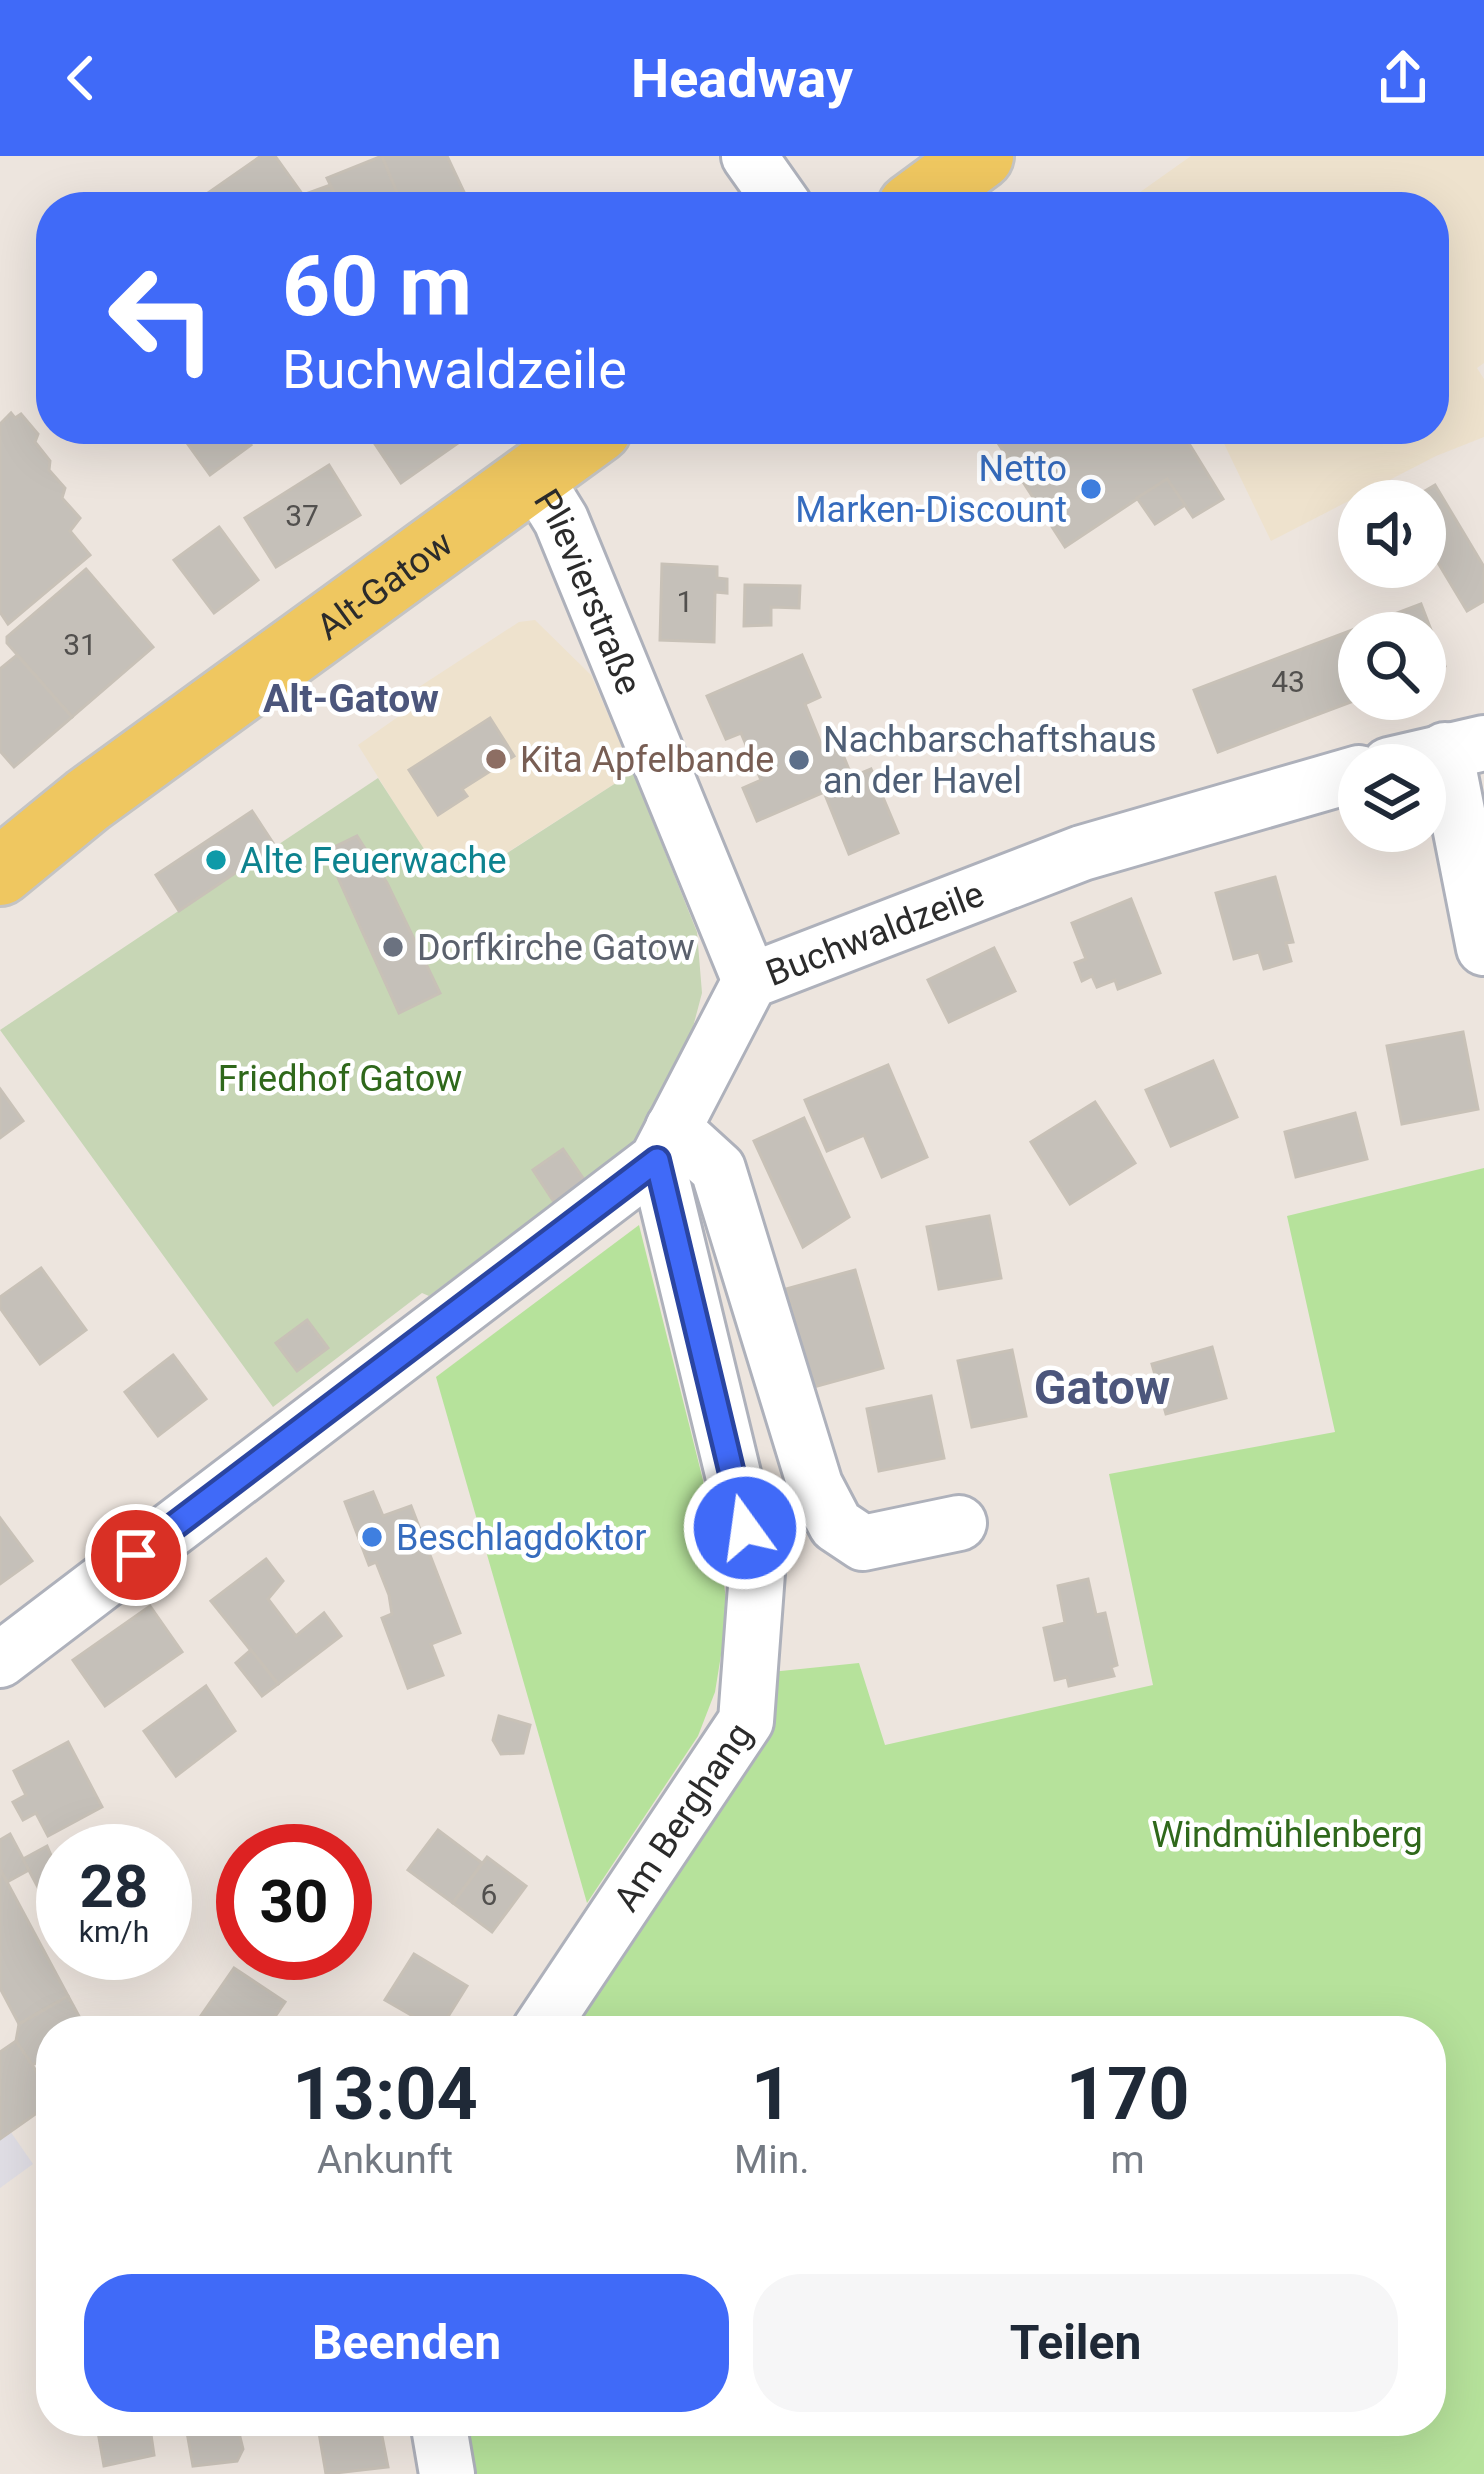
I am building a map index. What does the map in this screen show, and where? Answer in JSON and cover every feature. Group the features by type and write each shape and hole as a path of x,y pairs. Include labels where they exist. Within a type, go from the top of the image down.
{"main road":[{"path":"931,192 980,156"},
{"name":"Alt-Gatow","path":"0,872 88,800 576,444"}],"street":[{"path":"749,156 774,192"},
{"name":"Plievierstraße","path":"532,473 561,520 750,981"},
{"path":"1465,747 1484,948"},
{"name":"Buchwaldzeile","path":"0,1660 665,1144 750,981 1082,853 1338,779"},
{"path":"665,1144 718,1169 796,1433 836,1525 862,1543 959,1523"},
{"name":"Am Berghang","path":"549,2016 746,1721 757,1573 665,1144"},
{"path":"441,2436 447,2474"}],"shaded area":[{"path":"1191,156 1484,156 1484,363 1477,368 1484,379 1484,437 1389,480 1338,480 1338,506 1271,541 1224,444 1449,444 1449,192 1140,192"},
{"name":"Kita Apfelbande","path":"535,620 591,675 633,772 486,866 436,870 358,745 402,714 396,702 519,622"},
{"path":"10,2131 33,2164 0,2188 0,2139"}],"green space":[{"name":"Friedhof Gatow","path":"633,772 697,932 702,993 693,1027 637,1151 554,1202 429,1296 422,1293 273,1407 0,1030 378,778 437,869 476,848 487,866"},
{"name":"Windmühlenberg","path":"1484,1168 1484,2474 473,2474 467,2436 1446,2436 1446,2016 573,2016 771,1672 859,1663 885,1745 1153,1685 1109,1474 1335,1432 1287,1216"},
{"path":"639,1225 717,1536 728,1612 715,1692 698,1736 587,1903 436,1377"}],"building":[{"path":"261,156 275,156 301,192 209,192"},
{"path":"382,156 397,192 334,192 327,178"},
{"path":"382,156 447,156 464,192 397,192"},
{"path":"11,413 15,418 21,414 36,432 35,442 50,461 49,470 65,488 62,498 80,518 70,531 90,555 8,624 0,612 0,424"},
{"path":"188,444 250,444 251,445 210,475"},
{"path":"375,444 457,444 401,483"},
{"name":"Netto Marken-Discount","path":"999,444 1189,444 1223,499 1193,517 1167,479 1065,547"},
{"path":"329,465 360,515 276,567 245,518"},
{"path":"1167,479 1185,505 1155,524 1137,498"},
{"path":"1446,503 1484,567 1484,601 1467,611 1446,576"},
{"path":"219,527 258,580 214,613 174,560"},
{"path":"662,564 717,567 717,578 727,579 727,593 715,592 714,642 660,640"},
{"path":"86,569 153,647 72,717 7,643 7,637"},
{"path":"745,585 800,586 799,608 771,607 771,625 744,626"},
{"path":"1421,604 1424,612 1400,612"},
{"path":"1338,635 1338,707 1218,752 1194,690"},
{"path":"17,655 72,717 14,767 0,751 0,669"},
{"name":"Nachbarschaftshaus an der Havel","path":"802,655 820,697 805,704 824,751 839,745 852,777 871,769 898,833 849,854 824,792 757,821 743,788 761,780 741,733 726,739 707,696"},
{"path":"490,718 514,756 462,789 467,796 438,815 409,770"},
{"name":"Alte Feuerwache","path":"252,811 275,846 179,911 156,875"},
{"name":"Dorfkirche Gatow","path":"357,836 387,883 440,993 399,1013 326,851"},
{"path":"1275,877 1293,942 1286,943 1291,961 1264,969 1259,952 1234,959 1216,893"},
{"path":"1131,899 1160,973 1118,989 1115,980 1097,987 1092,976 1082,981 1075,963 1086,959 1072,923"},
{"path":"994,948 1015,991 949,1022 928,980"},
{"path":"1463,1032 1478,1109 1402,1124 1387,1046"},
{"path":"1213,1061 1237,1117 1171,1146 1146,1090"},
{"path":"888,1065 927,1157 882,1177 864,1135 827,1151 805,1100"},
{"path":"0,1089 23,1121 0,1138"},
{"path":"1095,1102 1135,1163 1070,1204 1031,1142"},
{"path":"1355,1113 1367,1159 1296,1177 1285,1132"},
{"path":"804,1118 849,1217 803,1247 754,1141"},
{"path":"563,1149 585,1181 554,1202 533,1170"},
{"path":"989,1216 1001,1278 939,1289 927,1227"},
{"path":"41,1268 86,1330 40,1364 0,1308 0,1297"},
{"path":"855,1270 883,1368 814,1387 786,1289"},
{"path":"307,1320 328,1348 297,1371 276,1343"},
{"path":"1212,1347 1226,1398 1166,1414 1152,1364"},
{"path":"1012,1350 1026,1416 972,1427 958,1361"},
{"path":"173,1355 206,1399 158,1436 125,1392"},
{"path":"931,1396 944,1458 879,1471 867,1409"},
{"path":"373,1492 383,1516 411,1506 460,1633 431,1644 443,1675 408,1688 382,1618 392,1614 389,1595 376,1562 369,1565 345,1502"},
{"path":"0,1518 32,1561 0,1584"},
{"path":"266,1559 283,1581 268,1599 296,1636 324,1613 341,1636 278,1684 211,1601"},
{"path":"1088,1579 1096,1615 1105,1613 1117,1665 1111,1667 1114,1676 1069,1686 1067,1677 1055,1680 1044,1628 1065,1623 1058,1586"},
{"path":"150,1606 182,1652 105,1706 73,1660"},
{"path":"251,1650 278,1684 262,1696 236,1663"},
{"path":"206,1686 235,1731 176,1776 144,1731"},
{"path":"499,1716 530,1725 523,1753 501,1754 493,1740"},
{"path":"68,1742 102,1807 70,1824 42,1824 36,1813 23,1820 13,1802 26,1795 14,1771"},
{"path":"438,1830 482,1863 453,1903 408,1870"},
{"path":"10,1834 29,1870 7,1882 0,1869 0,1840"},
{"path":"36,1852 36,1884 23,1859"},
{"path":"487,1857 526,1886 492,1932 453,1903"},
{"path":"0,1869 36,1936 36,1980 59,1980 68,1996 19,2024 0,1988"},
{"path":"414,1954 467,1986 448,2016 413,2016 385,2000"},
{"path":"226,1980 252,1980 285,2002 275,2016 201,2016"},
{"path":"68,1996 79,2016 36,2016 36,2063 32,2065 16,2041 19,2024"},
{"path":"16,2041 36,2071 36,2114 0,2139 0,2052"},
{"path":"99,2436 151,2436 154,2455 104,2466"},
{"path":"188,2436 240,2436 243,2449 237,2461 193,2466"},
{"path":"320,2436 382,2436 388,2467 326,2474"}],"place":[{"name":"Netto Marken-Discount","path":"1091,489"},
{"name":"Kita Apfelbande","path":"496,759"},
{"name":"Nachbarschaftshaus an der Havel","path":"799,760"},
{"name":"Alte Feuerwache","path":"216,860"},
{"name":"Dorfkirche Gatow","path":"393,947"},
{"name":"Beschlagdoktor","path":"372,1537"}],"district":[{"name":"Alt-Gatow","path":"351,698"},
{"name":"Gatow","path":"1102,1387"}],"route":[{"path":"136,1555 657,1160 745,1528"}]}
